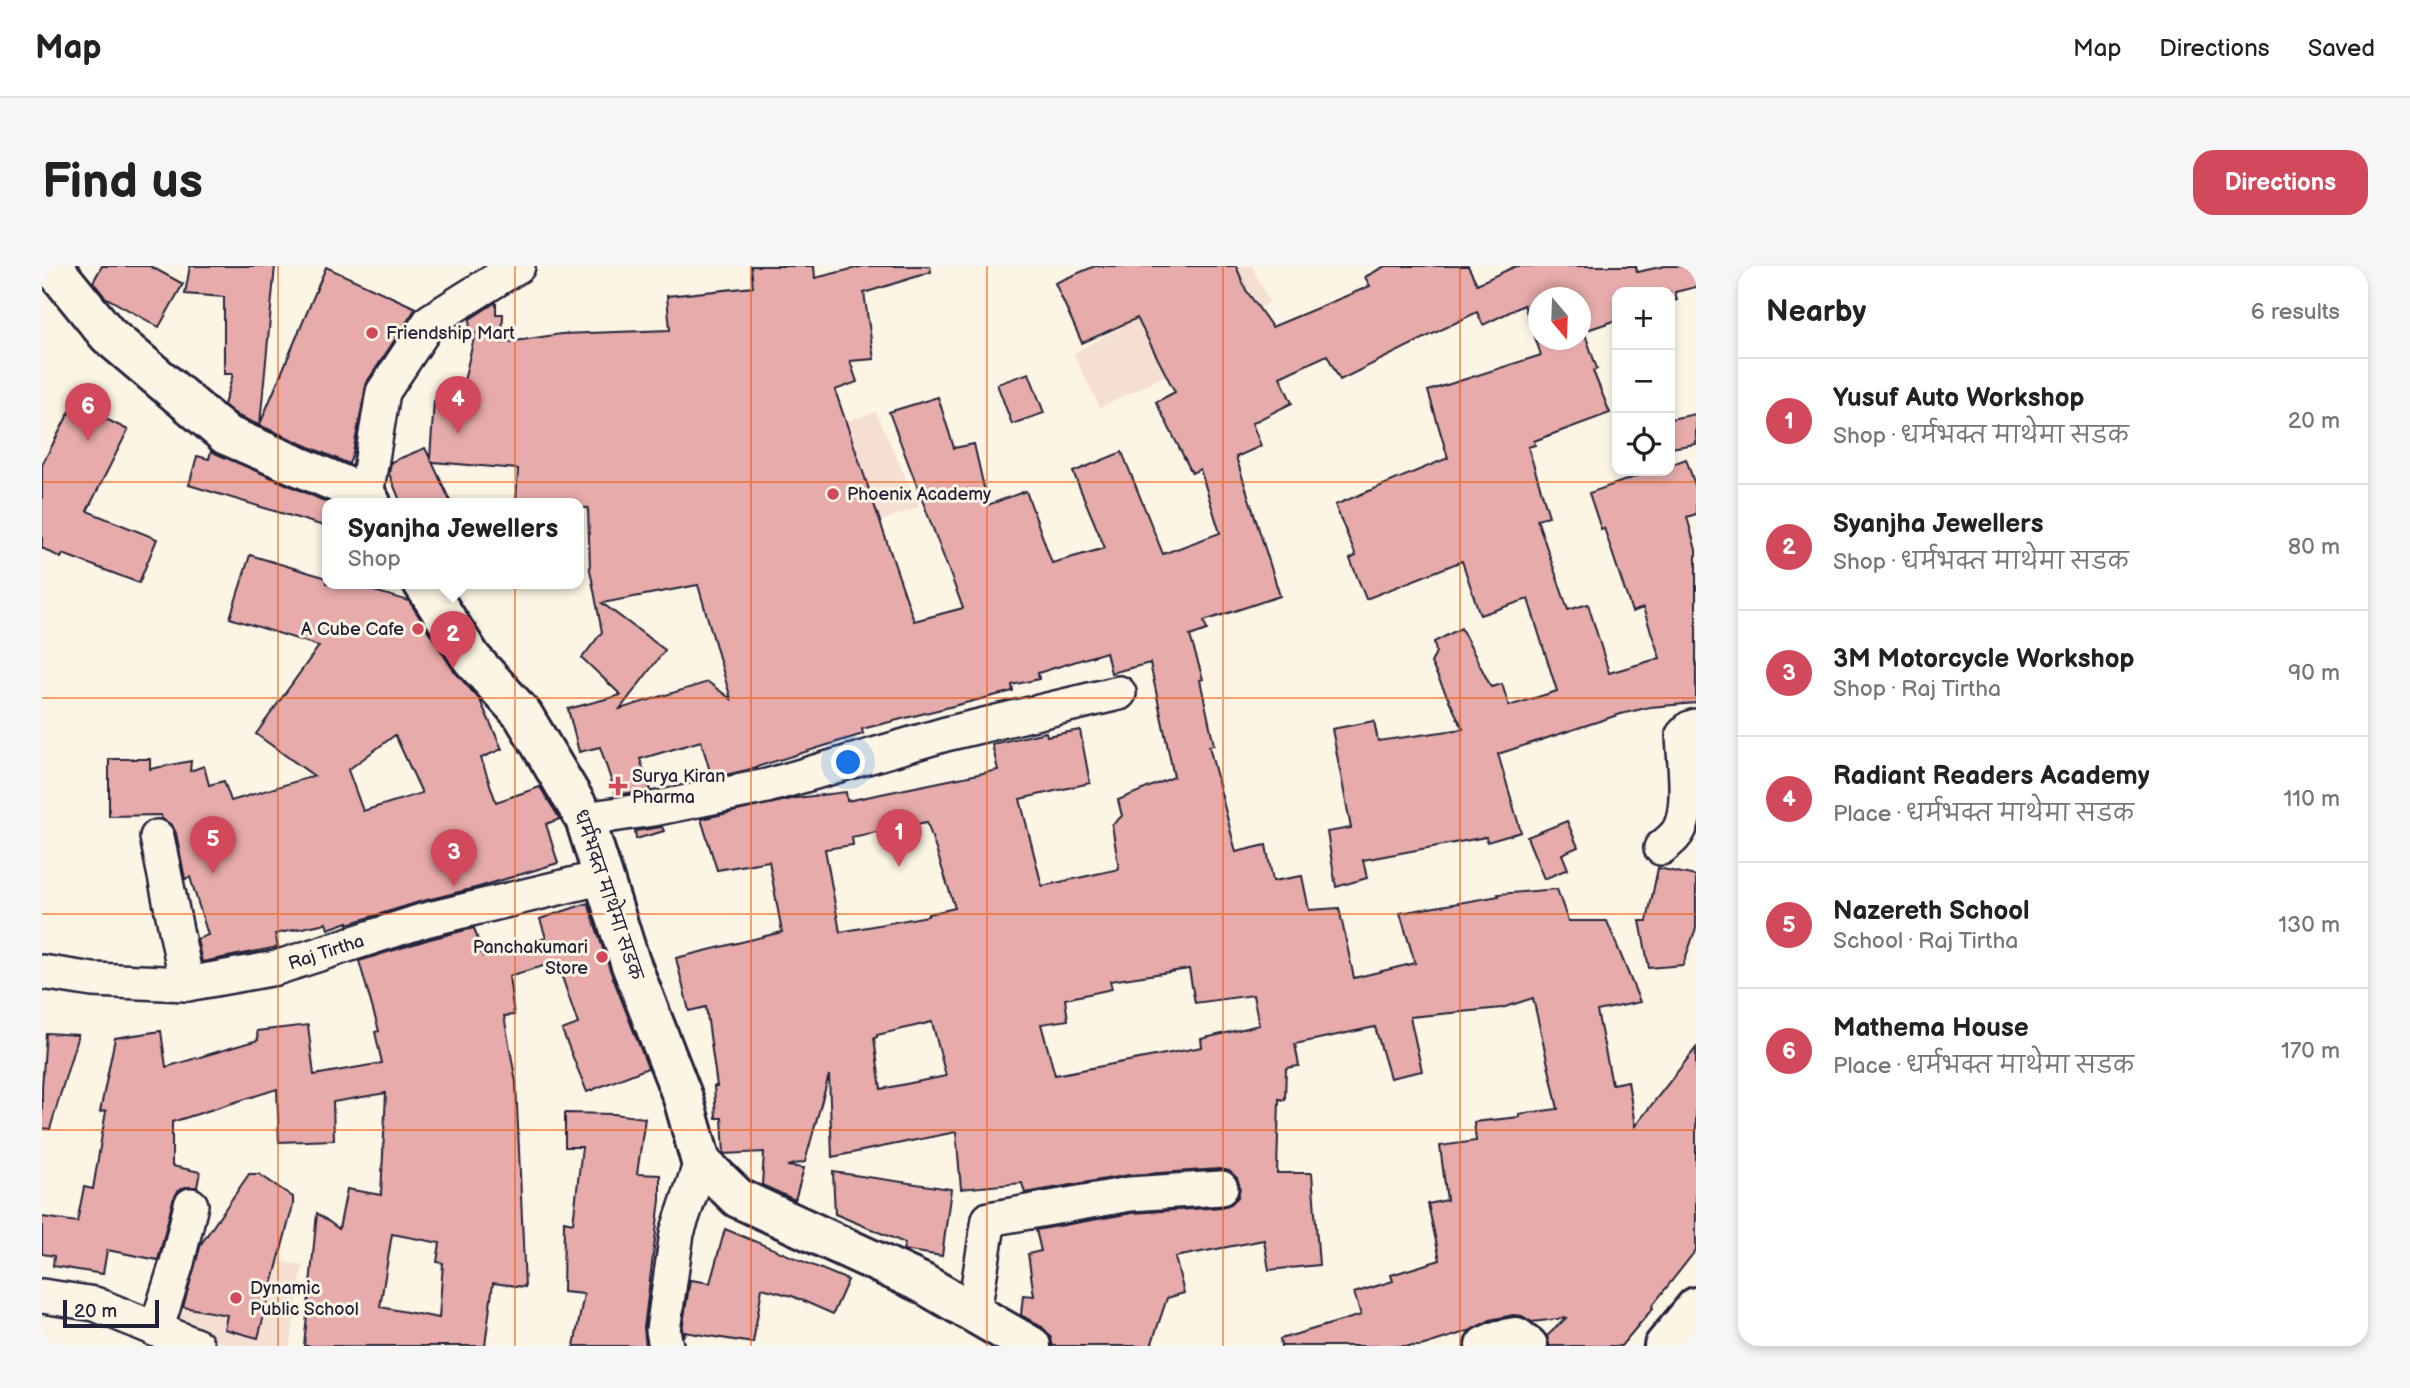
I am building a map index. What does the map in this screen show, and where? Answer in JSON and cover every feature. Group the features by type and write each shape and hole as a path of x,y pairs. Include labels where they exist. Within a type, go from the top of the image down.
{"main road":[{"path":"52,266 108,335 226,435 366,498"},
{"name":"धर्मभक्त माथेमा सडक","path":"427,589 472,659 523,715 585,818 630,962 683,1098 701,1161"},
{"path":"701,1161 738,1198 922,1283 1031,1346"},
{"path":"1664,1346 1696,1307"},
{"path":"1485,1346 1516,1337 1528,1346"}],"street":[{"path":"368,498 383,391 430,321 518,266"},
{"path":"585,818 653,809 766,786 946,734 1119,693"},
{"path":"1661,848 1676,836 1681,827 1685,811 1683,735 1696,726"},
{"path":"157,837 187,984"},
{"name":"Raj Tirtha","path":"42,972 93,979 187,984 275,968 425,920 604,877"},
{"path":"666,1346 663,1330 677,1233 701,1161"},
{"path":"974,1311 989,1219 1130,1194 1221,1188"},
{"path":"156,1330 177,1263 191,1205"},
{"path":"42,1296 95,1304 197,1346"}],"shaded area":[{"path":"1093,266 1252,266 1269,302 1191,363 1100,408 1073,353 1124,326"},
{"path":"876,412 919,507 870,525 801,435"},
{"name":"Dynamic Public School","path":"188,1246 303,1265 290,1346 239,1346 164,1330"}],"building":[{"path":"102,266 150,266 183,284 159,327 105,297 93,282"},
{"path":"190,266 275,266 260,424 326,267 416,308 367,382 349,464 238,416 224,405 233,374 224,374 224,297 185,294"},
{"path":"751,266 814,266 815,278 864,266 930,266 931,272 864,293 874,359 850,361 857,382 835,390 914,621 963,608 889,412 938,397 954,448 974,444 988,505 1026,491 1052,563 1105,548 1073,472 1122,452 1163,554 1220,533 1200,469 1192,473 1156,402 1175,392 1137,318 1082,343 1055,283 1095,266 1236,266 1246,290 1272,327 1370,286 1365,277 1385,266 1468,266 1477,284 1516,266 1636,266 1637,272 1665,266 1696,266 1696,287 1675,292 1675,287 1612,287 1612,322 1591,329 1591,287 1528,287 1528,317 1524,305 1483,325 1477,312 1340,380 1327,355 1280,377 1292,403 1252,423 1261,446 1236,457 1280,596 1204,621 1207,630 1190,636 1203,679 1200,680 1214,745 1209,746 1236,852 1266,845 1273,881 1302,876 1309,910 1339,908 1354,978 1415,963 1400,913 1499,896 1498,894 1557,889 1568,921 1607,921 1640,1002 1597,1011 1612,1084 1628,1081 1635,1126 1696,1048 1696,1250 1621,1346 1549,1346 1547,1336 1566,1318 1532,1322 1522,1316 1513,1315 1490,1320 1472,1330 1421,1346 1281,1346 1280,1339 1361,1315 1354,1293 1393,1281 1391,1275 1440,1260 1428,1204 1447,1200 1440,1146 1476,1141 1474,1122 1558,1109 1533,998 1502,1008 1410,1017 1422,1071 1390,1078 1375,1027 1295,1044 1299,1066 1286,1068 1285,1100 1279,1099 1277,1173 1312,1173 1319,1265 1269,1270 1264,1240 1175,1257 1184,1293 1167,1298 1151,1346 1053,1346 1050,1336 1042,1327 1021,1315 1023,1295 1034,1296 1028,1254 1041,1251 1036,1230 1132,1213 1223,1207 1238,1197 1240,1187 1237,1178 1229,1171 1220,1169 1129,1175 1025,1193 1022,1183 961,1189 956,1132 832,1157 829,1075 805,1162 787,1166 804,1168 795,1200 762,1185 764,1152 724,1154 722,1118 716,1118 714,1086 717,1086 706,1007 689,1011 676,958 782,932 769,861 717,870 701,819 796,798 846,792 847,801 998,770 992,744 1046,732 1047,736 1080,730 1090,783 1020,799 1042,886 1119,869 1112,825 1122,816 1118,800 1174,777 1150,663 1111,673 1106,652 1038,673 1039,679 1012,685 1013,691 862,729 863,734 747,770 712,778 701,741 640,759 650,790 616,795 600,747 579,752 568,709 621,695 582,658 602,632 590,570 588,508 584,508 584,498 516,498 518,469 432,462 449,498 399,498 389,474 391,462 425,448 430,458 434,401 459,403 475,333 469,333 470,319 496,302 496,314 503,314 502,343 561,334 670,330 667,296 753,287","holes":["698,585 731,699 708,682 620,709 665,650 602,603","927,822 955,908 928,916 840,932 825,849 853,845 852,837","1189,969 1195,1003 1253,995 1259,1025 1201,1039 1202,1047 1055,1075 1041,1024 1068,1020 1065,999 1112,989 1110,981","932,1022 946,1076 881,1089 874,1038"]},
{"path":"1539,350 1590,350 1597,369 1593,371 1610,413 1534,441 1535,445 1528,447 1549,516 1537,519 1568,610 1588,604 1609,673 1660,658 1643,608 1632,612 1604,528 1601,529 1589,493 1638,476 1675,476 1675,463 1686,459 1696,488 1696,514 1687,517 1696,550 1696,703 1650,707 1621,714 1498,754 1521,832 1487,842 1486,837 1363,860 1367,878 1336,887 1327,832 1351,828 1332,729 1374,721 1378,741 1463,729 1431,663 1436,652 1434,642 1461,628 1491,687 1502,684 1509,706 1557,691 1528,599 1480,615 1462,561 1366,599 1350,559 1356,556 1335,505 1448,458 1428,391 1541,355"},
{"path":"1029,373 1044,413 1012,424 997,384"},
{"path":"74,403 128,430 87,511 157,539 139,583 63,554 61,558 42,548 42,465"},
{"path":"1696,414 1696,444 1675,447 1675,418"},
{"path":"211,451 322,500 322,525 189,485 197,456 209,459"},
{"path":"250,555 322,577 322,589 368,589 409,601 454,671 480,700 502,749 481,758 496,802 540,787 560,819 546,824 558,863 348,924 328,929 326,923 275,934 278,947 202,962 197,939 208,935 190,877 185,879 176,833 161,815 109,816 109,759 150,759 150,769 191,761 190,771 204,766 209,785 224,781 231,801 314,776 256,734 319,646 230,618","holes":["395,735 422,793 363,811 348,770"]},
{"path":"1567,821 1578,847 1562,854 1568,869 1544,879 1527,837"},
{"path":"662,827 664,831 636,839 635,831"},
{"path":"1658,868 1696,876 1696,928 1683,965 1649,968 1640,921 1647,921"},
{"path":"588,903 610,970 648,1068 587,1092 562,1030 578,1024 557,962 509,976 514,1015 504,1016 516,1082 525,1287 493,1283 485,1346 304,1346 317,1213 339,1229 347,1189 381,1195 386,1093 333,1102 334,1140 279,1142 277,1089 172,1122 172,1166 200,1172 197,1187 185,1187 178,1191 173,1200 158,1260 107,1250 103,1274 53,1266 54,1256 42,1254 42,1217 77,1222 84,1187 93,1189 106,1111 100,1112 115,1038 161,1031 166,1067 258,1040 257,1031 308,1025 314,1075 382,1063 375,1032 379,1031 359,961 474,928 483,956 546,938 540,919","holes":["392,1234 440,1243 437,1262 443,1263 439,1318 380,1307"]},
{"path":"46,1033 78,1035 50,1129 42,1128"},
{"path":"565,1113 645,1118 637,1174 660,1175 660,1200 644,1328 646,1346 574,1346 584,1294 563,1292 564,1221 573,1223 582,1147 565,1147"},
{"path":"833,1172 951,1189 942,1256 903,1250 905,1243 835,1214"},
{"path":"249,1174 259,1174 293,1197 258,1338 224,1329 227,1315 183,1307 201,1244"},
{"path":"725,1229 848,1280 833,1314 792,1296 762,1288 753,1343 684,1332 684,1336 682,1330 690,1280 710,1283"}],"place":[{"name":"Friendship Mart","path":"372,333"},
{"name":"Radiant Readers Academy","path":"458,434"},
{"name":"Mathema House","path":"88,441"},
{"name":"Phoenix Academy","path":"833,494"},
{"name":"A Cube Cafe","path":"418,629"},
{"name":"Syanjha Jewellers","path":"453,669"},
{"name":"Surya Kiran Pharma","path":"618,786"},
{"name":"Yusuf Auto Workshop","path":"899,867"},
{"name":"Nazereth School","path":"213,874"},
{"name":"3M Motorcycle Workshop","path":"454,887"},
{"name":"Panchakumari Store","path":"602,957"},
{"name":"Dynamic Public School","path":"236,1298"}]}
